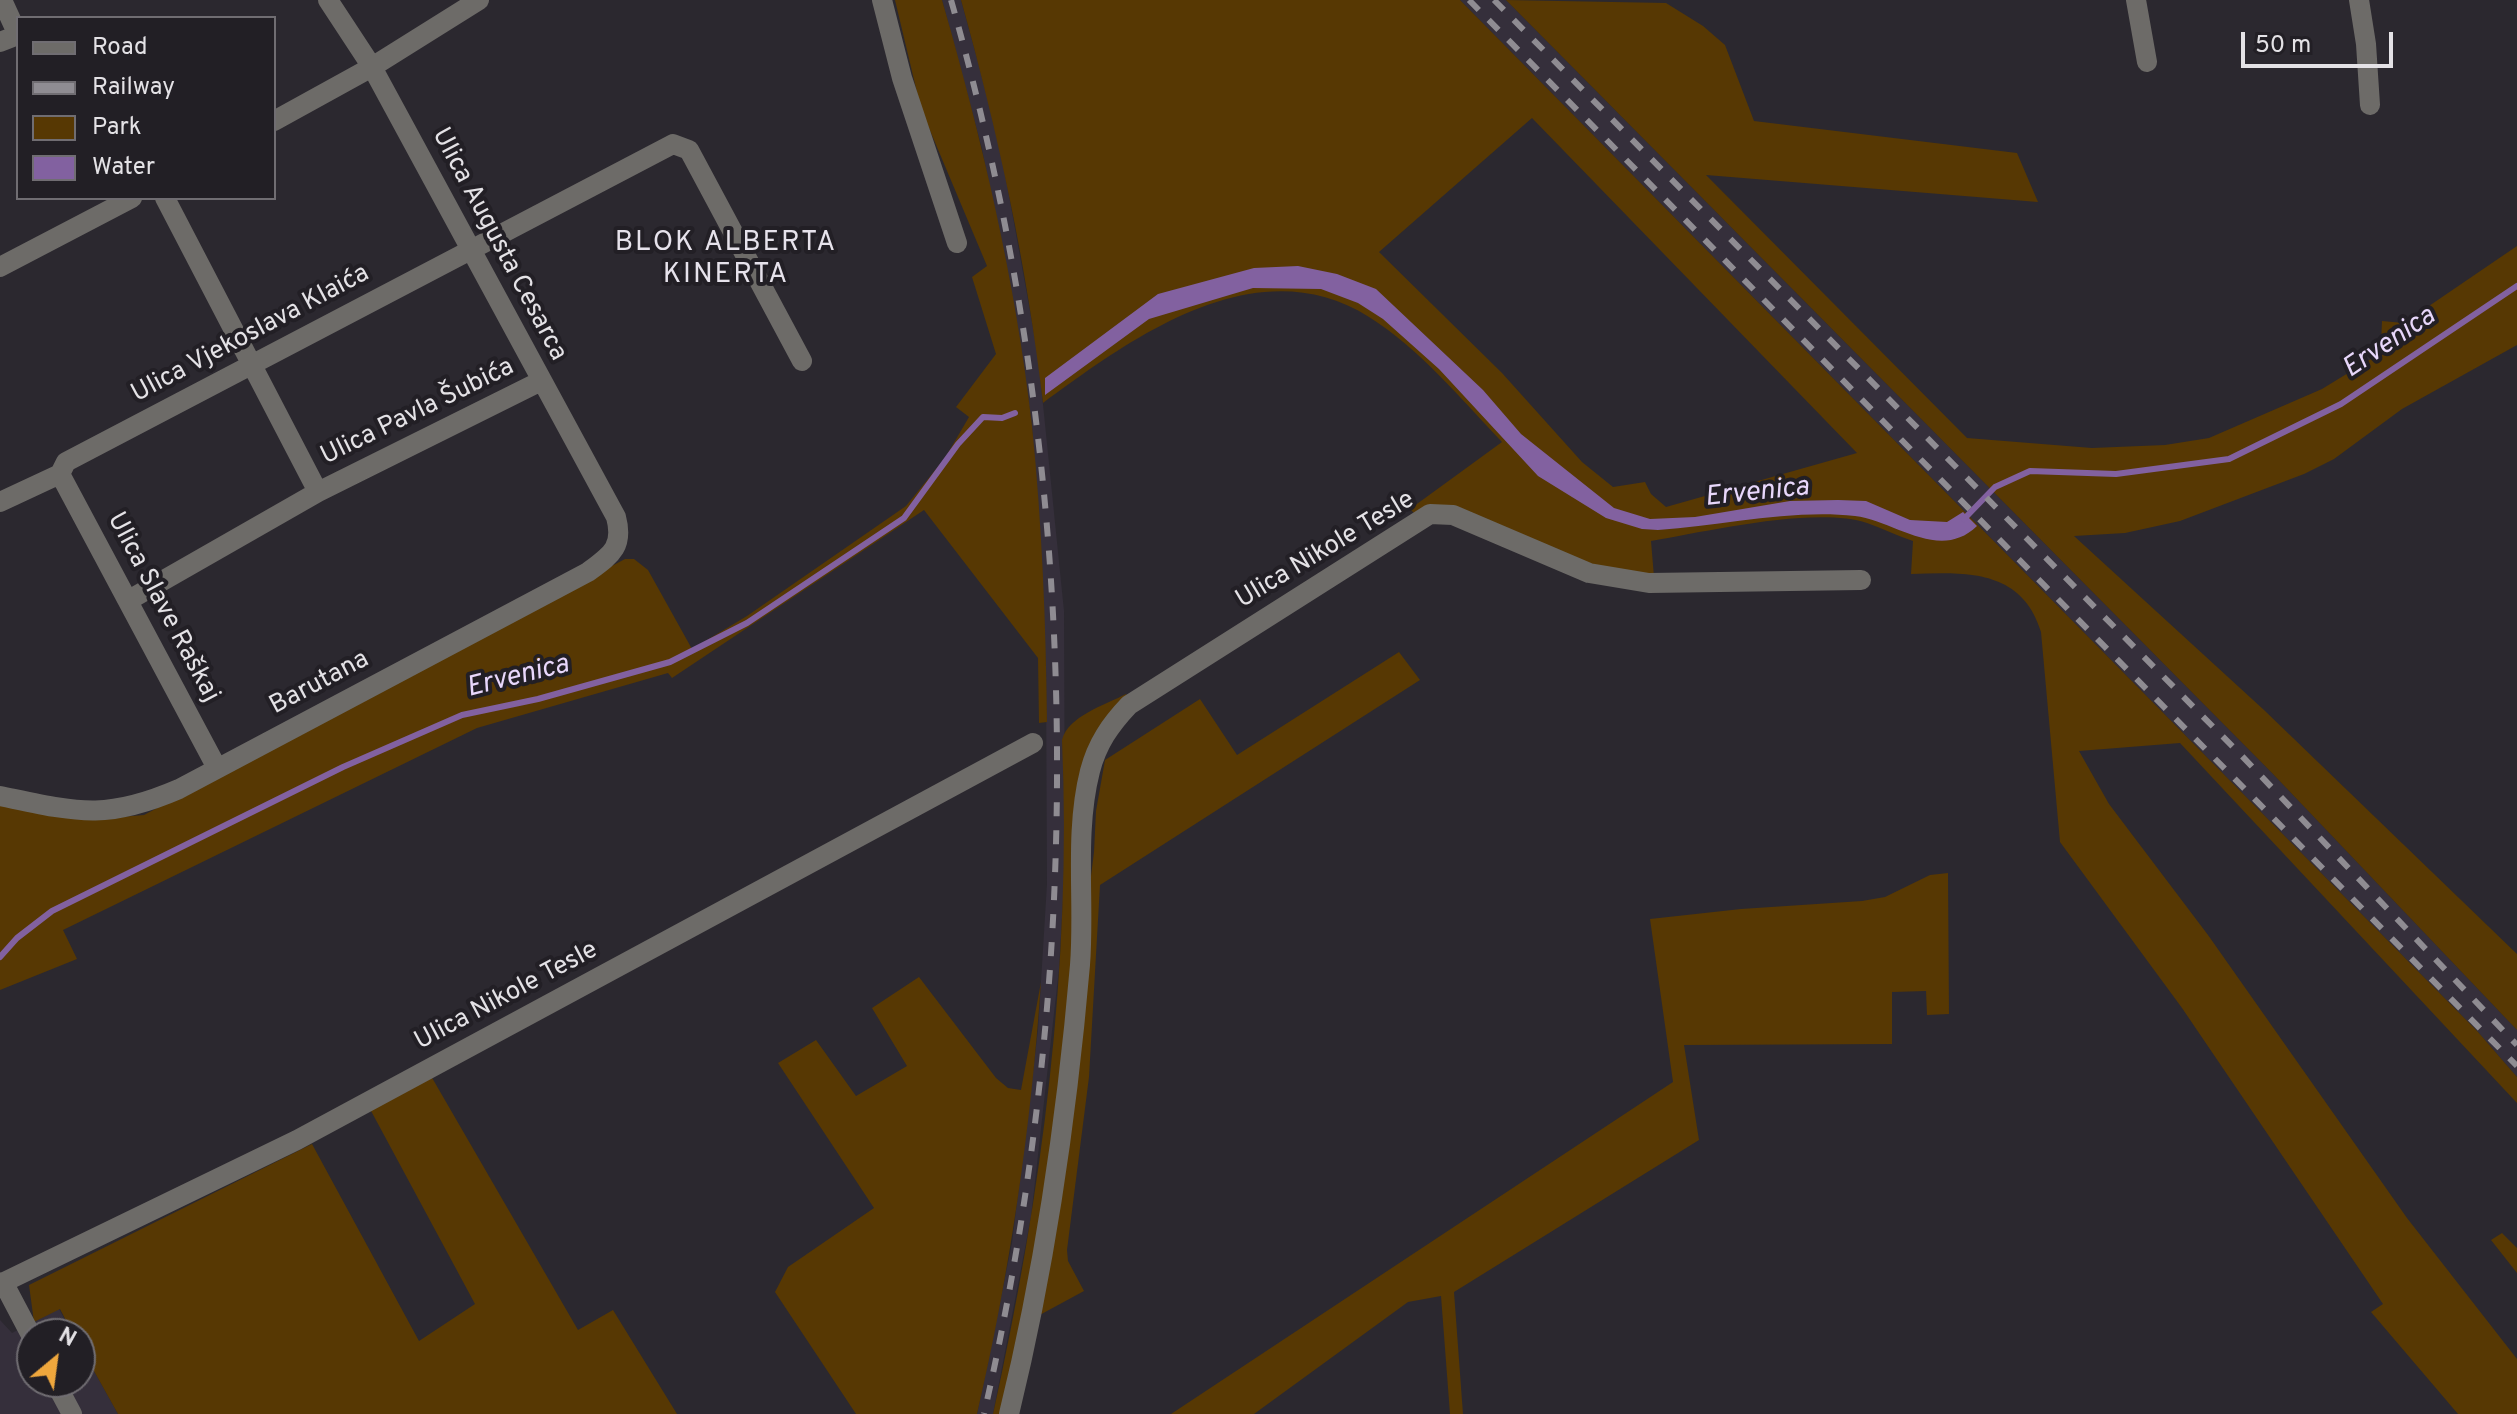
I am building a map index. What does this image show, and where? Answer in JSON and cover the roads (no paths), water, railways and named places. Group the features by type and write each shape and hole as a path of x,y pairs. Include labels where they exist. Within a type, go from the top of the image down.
{"street":[{"path":"2,0 16,31"},
{"name":"Ulica Augusta Cesarca","path":"328,0 372,67 616,517"},
{"path":"276,120 372,67 479,0"},
{"path":"882,0 902,78 957,243"},
{"path":"2136,0 2147,62"},
{"path":"2359,0 2370,105"},
{"path":"472,248 673,144 689,150 802,361"},
{"path":"0,267 128,200"},
{"name":"Ulica Pavla Šubića","path":"166,200 318,492"},
{"name":"Ulica Vjekoslava Klaića","path":"0,502 60,474 66,462 472,248"},
{"name":"Ulica Pavla Šubića","path":"129,600 318,492 541,381"},
{"name":"Ulica Slave Raškaj","path":"60,474 217,768"},
{"name":"Ulica Nikole Tesle","path":"1009,1414 1041,1262 1069,1062 1080,963 1086,791 1106,729 1129,705 1430,514 1453,515 1589,573 1649,583 1861,580"},
{"name":"Barutana","path":"0,796 99,813 124,809 179,789 588,572 617,545 621,535 616,517"},
{"name":"Ulica Nikole Tesle","path":"2,1283 297,1140 1033,743"},
{"path":"2,1283 21,1318"}],"water":[{"path":"1298,266 1337,274 1376,289 1483,390 1521,434 1614,508 1650,519 1695,517 1790,501 1866,501 1910,520 1947,522 1963,512 1977,526 1963,536 1933,540 1870,519 1830,514 1781,516 1658,530 1642,529 1606,518 1538,476 1439,369 1383,319 1358,303 1321,289 1253,288 1149,319 1045,395 1045,378 1158,294 1254,268"}],"waterway":[{"name":"Ervenica","path":"1964,519 1995,487 2030,471 2116,474 2229,459 2341,404 2517,286"},
{"name":"Ervenica","path":"0,957 17,938 52,911 343,767 462,715 538,699 670,662 747,623 904,518 958,444 983,417 1002,418 1015,413"}],"railway":[{"path":"951,0 994,173 1026,349 1047,526 1056,705 1055,883 1042,1061 1018,1239 984,1414"},
{"path":"1469,0 2517,1066"},
{"path":"1494,0 2240,754 2517,1045"}],"district":[{"name":"BLOK ALBERTA KINERTA","path":"726,260"}]}
